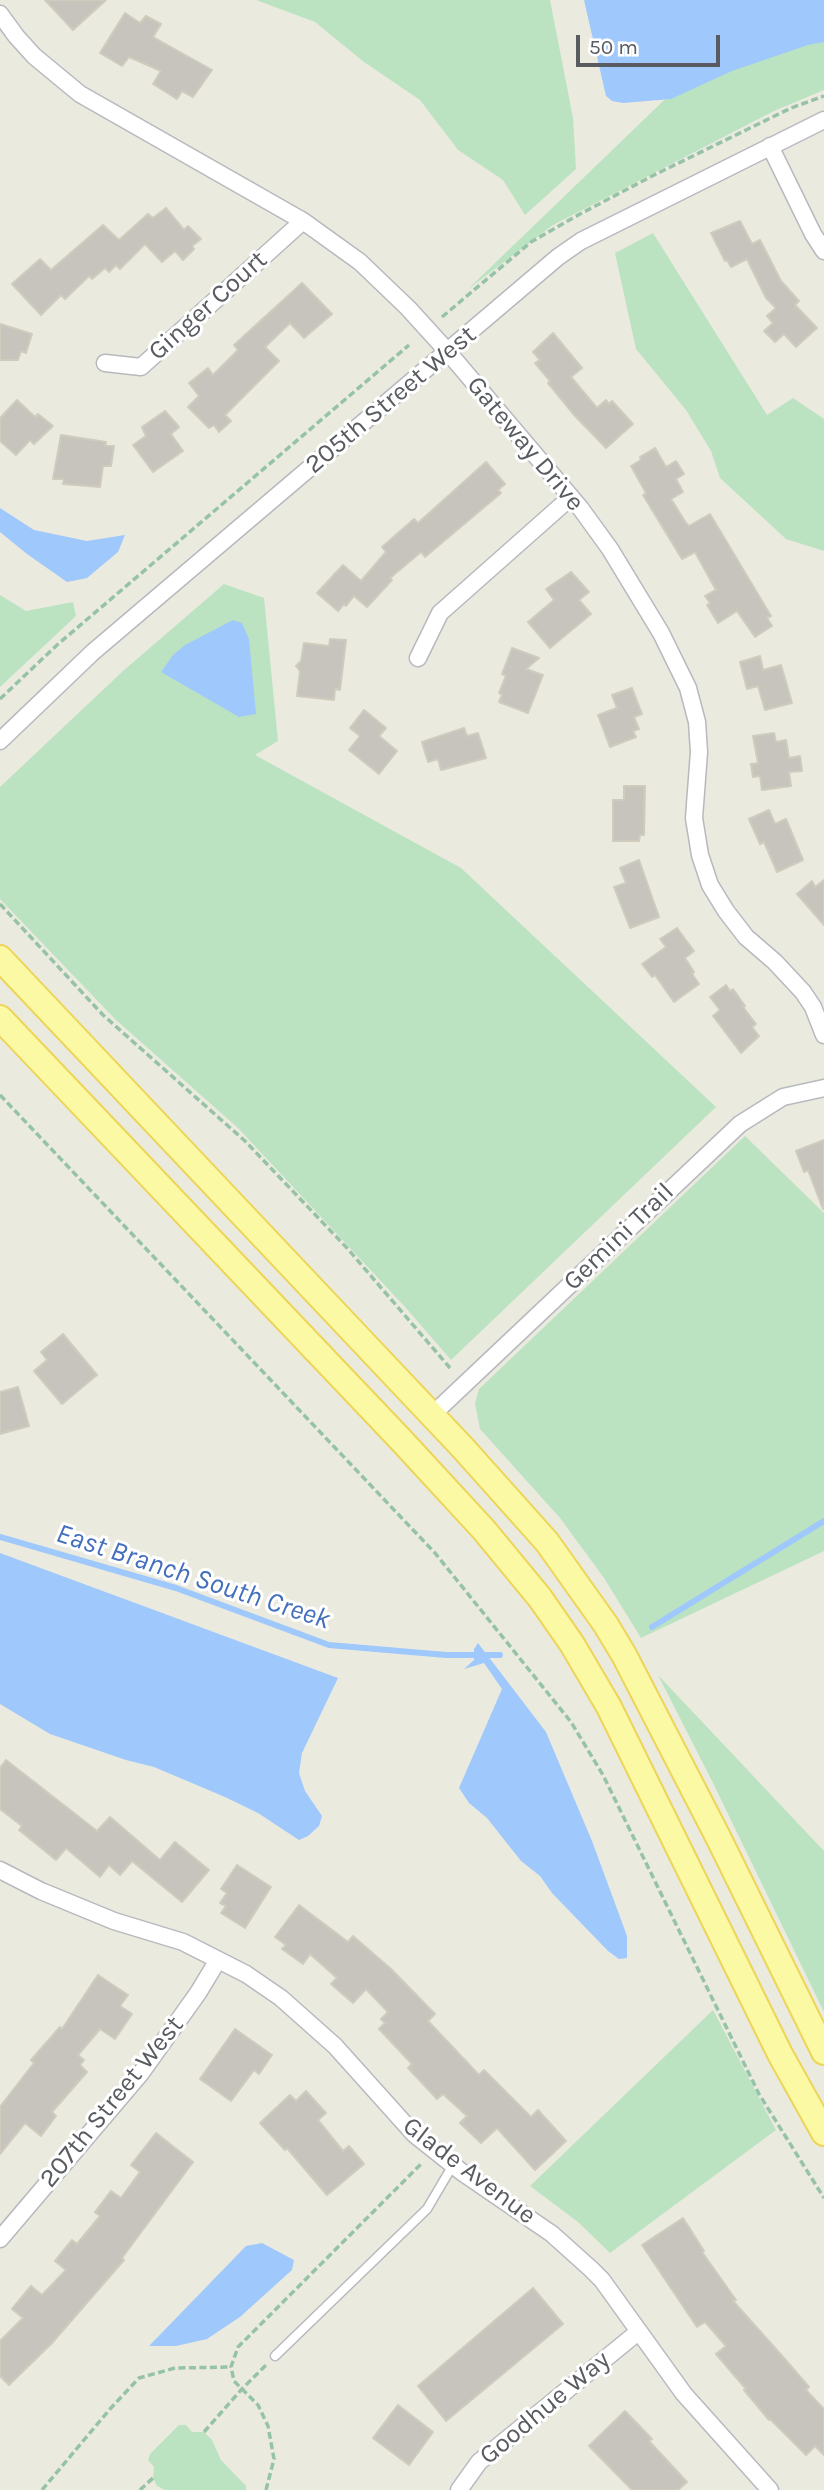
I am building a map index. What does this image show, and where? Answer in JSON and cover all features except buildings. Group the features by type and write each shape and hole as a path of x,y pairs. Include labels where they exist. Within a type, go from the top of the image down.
{"main road":[{"path":"0,958 530,1521 606,1625 718,1837 824,2052"},
{"path":"0,1018 402,1441 484,1530 540,1598 572,1644 609,1707 790,2074 824,2133"}],"street":[{"name":"Gateway Drive","path":"0,14 34,56 79,94 303,221 360,262 408,308 448,352 571,497 597,530 626,575 667,643 688,688 697,722 699,752 694,818 700,855 710,885 746,937 775,962 803,992 813,1007 824,1035"},
{"name":"205th Street West","path":"0,741 93,652 558,257 581,241 824,120"},
{"path":"770,146 824,251"},
{"name":"Ginger Court","path":"105,363 141,367 303,221"},
{"path":"418,658 440,613 571,497"},
{"name":"Gemini Trail","path":"432,1415 740,1124 783,1097 824,1088"},
{"name":"Glade Avenue","path":"0,1870 114,1921 183,1942 246,1974 290,2006 335,2046 414,2134 453,2165 536,2222 602,2280 684,2394 769,2490"},
{"name":"207th Street West","path":"0,2239 141,2073 218,1960"},
{"name":"Goodhue Way","path":"458,2490 479,2462 638,2332"}],"lane":[{"path":"275,2356 427,2209 453,2165"}],"path":[{"path":"442,317 531,242 652,176 779,113 824,96"},
{"path":"0,699 57,645 409,345"},
{"path":"0,904 103,1015 246,1141 347,1248 450,1368"},
{"path":"0,1095 435,1553 571,1722 603,1774 759,2094 824,2198"},
{"path":"267,2490 274,2459 268,2426 258,2405 234,2381 231,2367 238,2347 433,2150"},
{"path":"204,2432 275,2356"},
{"path":"42,2490 139,2378 176,2368 231,2367"},
{"path":"139,2490 153,2478"}],"green space":[{"path":"256,0 550,0 573,118 576,169 525,215 503,180 458,150 420,100 364,62 315,22"},
{"path":"768,0 824,0 824,90 774,111 553,225 467,290"},
{"path":"653,233 767,415 793,398 824,419 824,551 786,539 720,478 711,451 686,410 636,349 615,253"},
{"path":"224,584 264,598 278,741 255,755 461,868 716,1107 451,1360 238,1128 115,1019 0,899 0,787 123,671"},
{"path":"0,595 26,611 73,602 76,616 0,687"},
{"path":"745,1136 824,1213 824,1551 641,1638 604,1578 560,1518 480,1429 475,1403 479,1389"},
{"path":"658,1675 824,1851 824,2012 712,1781"},
{"path":"713,2010 776,2130 610,2253 578,2222 530,2186"},
{"path":"179,2425 186,2425 192,2432 204,2432 212,2440 221,2460 246,2486 246,2490 165,2490 157,2486 153,2478 154,2467 148,2460 150,2454"}],"water":[{"path":"584,0 824,0 824,42 732,71 671,99 623,103 612,101 606,96"},
{"path":"0,508 34,530 87,541 125,535 118,552 87,578 67,582 0,532"},
{"path":"233,620 242,623 249,639 256,714 239,717 161,672 173,655 185,645"},
{"path":"0,1553 338,1678 302,1753 299,1773 305,1791 322,1816 319,1826 299,1840 258,1813 225,1797 154,1767 50,1734 0,1704"},
{"path":"478,1643 546,1732 592,1841 627,1936 627,1958 619,1959 608,1951 552,1893 540,1876 521,1861 459,1788 502,1689 484,1663 464,1669 474,1660 474,1649"},
{"path":"262,2243 294,2260 292,2270 240,2317 207,2339 176,2346 149,2346 246,2246"}],"waterway":[{"name":"East Branch South Creek","path":"652,1627 824,1521"},
{"name":"East Branch South Creek","path":"0,1537 176,1588 329,1645 446,1655 500,1655"}]}
